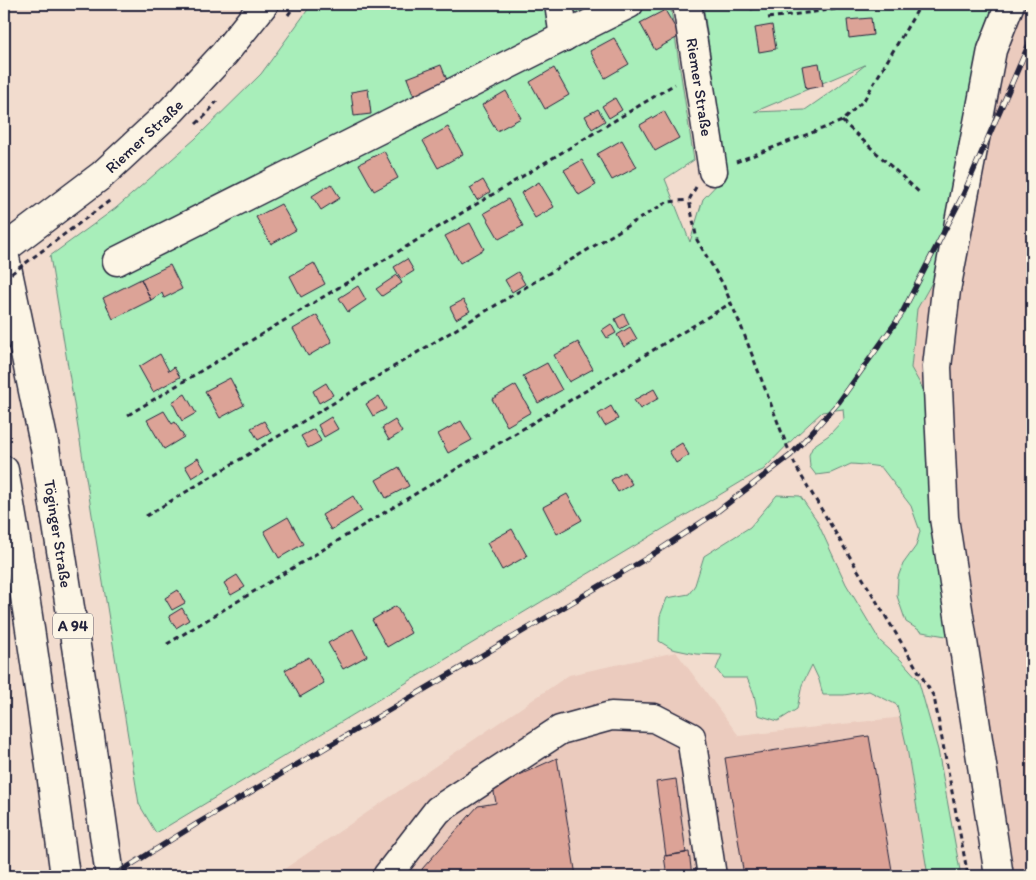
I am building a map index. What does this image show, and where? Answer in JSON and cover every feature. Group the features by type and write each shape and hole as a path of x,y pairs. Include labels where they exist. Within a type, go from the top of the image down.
{"main road":[{"name":"Riemer Straße","path":"4,248 107,187 172,110 224,54 264,4"},
{"path":"559,4 564,36"},
{"path":"117,261 629,4"},
{"name":"Riemer Straße","path":"687,4 713,171"},
{"path":"999,876 944,518 937,367 946,290 992,50 1010,4"},
{"name":"Töginger Straße","path":"4,253 45,448 110,876"},
{"name":"A 94","path":"4,470 46,733 65,876"},
{"path":"387,876 438,810 560,730 612,716 654,718 691,737 712,876"}],"path":[{"path":"768,18 868,4"},
{"path":"921,4 864,100 842,121 713,171 697,184 689,200 697,240 723,284 731,302 784,441 796,467 934,697 968,876"},
{"path":"128,415 697,71"},
{"path":"842,121 920,193"},
{"path":"4,279 107,187"},
{"path":"146,516 667,202 689,200"},
{"path":"167,644 731,302"}],"shaded area":[{"path":"999,4 1032,4 1032,876 989,876 911,368 917,309 940,268 975,61"},
{"path":"676,652 739,736 912,716 940,876 274,876 569,675"}],"green space":[{"path":"312,4 670,4 694,160 665,179 690,242 703,199 728,173 726,162 716,146 710,54 703,4 999,4 975,61 940,268 917,309 911,368 930,401 952,637 922,632 906,622 897,596 898,577 903,564 916,546 920,531 911,506 881,467 851,464 831,473 816,475 810,467 809,455 813,446 829,435 844,419 843,409 822,412 763,470 156,833 139,804 50,256 116,208 195,139 261,74","holes":["865,65 805,110 754,112"]},
{"path":"777,495 800,496 816,519 846,584 880,641 918,679 938,750 961,876 928,876 907,748 897,705 869,691 844,695 823,695 812,665 802,685 797,709 778,721 758,715 754,694 747,678 723,678 716,669 722,655 696,654 672,649 659,641 660,616 667,598 689,594 695,585 704,556 750,527"}],"building":[{"path":"750,4 768,4 768,7 751,10"},
{"path":"665,10 680,36 655,50 640,23"},
{"path":"871,18 873,35 849,38 847,20"},
{"path":"772,25 776,49 759,52 755,28"},
{"path":"614,38 629,64 605,78 590,51"},
{"path":"819,63 823,86 806,89 802,66"},
{"path":"441,65 449,85 415,99 407,78"},
{"path":"554,68 569,95 545,109 530,82"},
{"path":"368,89 371,114 354,116 351,92"},
{"path":"506,91 521,118 497,131 482,105"},
{"path":"615,98 622,110 609,118 602,106"},
{"path":"598,109 605,121 592,129 585,116"},
{"path":"664,111 679,138 655,151 640,125"},
{"path":"448,127 463,154 438,168 423,141"},
{"path":"622,140 637,167 612,180 597,154"},
{"path":"384,151 398,178 374,191 359,164"},
{"path":"582,160 596,185 579,195 564,170"},
{"path":"483,180 490,192 477,200 470,188"},
{"path":"539,182 554,207 535,218 521,193"},
{"path":"331,184 340,198 321,210 312,196"},
{"path":"508,199 523,226 499,239 484,213"},
{"path":"281,204 296,230 271,244 256,217"},
{"path":"470,223 484,249 460,263 445,236"},
{"path":"407,259 414,271 401,279 394,267"},
{"path":"314,263 325,284 301,297 290,276"},
{"path":"170,265 182,289 164,298 162,293 151,300 141,279"},
{"path":"518,272 525,284 512,292 505,280"},
{"path":"397,275 402,283 382,296 376,289"},
{"path":"141,279 151,300 113,319 103,298"},
{"path":"358,286 366,300 348,312 339,298"},
{"path":"463,300 470,311 456,319 450,307"},
{"path":"624,314 629,324 620,329 615,319"},
{"path":"317,315 332,342 308,356 293,329"},
{"path":"611,324 616,333 607,338 602,330"},
{"path":"630,327 637,339 624,347 617,335"},
{"path":"578,342 593,369 569,382 554,355"},
{"path":"160,354 169,371 174,367 180,377 153,392 139,367"},
{"path":"547,363 562,390 538,403 523,376"},
{"path":"230,378 244,405 220,418 205,391"},
{"path":"326,383 333,395 319,403 313,391"},
{"path":"516,385 531,412 507,426 492,399"},
{"path":"654,389 659,398 640,409 634,400"},
{"path":"185,394 196,413 182,421 172,402"},
{"path":"379,396 386,409 373,416 366,404"},
{"path":"611,406 618,419 605,426 598,414"},
{"path":"164,411 172,424 175,422 184,437 164,449 147,420"},
{"path":"331,417 338,429 324,437 318,425"},
{"path":"395,420 402,432 389,440 382,428"},
{"path":"264,421 271,433 258,440 251,428"},
{"path":"461,421 472,440 448,453 438,434"},
{"path":"314,429 321,441 308,448 301,436"},
{"path":"682,443 689,455 676,463 669,451"},
{"path":"198,458 205,470 192,478 185,466"},
{"path":"399,467 409,486 386,498 376,480"},
{"path":"624,472 632,484 618,492 611,480"},
{"path":"567,494 582,520 557,534 543,507"},
{"path":"353,496 362,511 331,530 322,515"},
{"path":"288,517 303,544 279,558 264,531"},
{"path":"512,529 527,556 502,570 487,543"},
{"path":"237,575 245,587 231,595 224,583"},
{"path":"178,590 185,603 172,610 165,598"},
{"path":"396,606 411,633 387,647 372,620"},
{"path":"182,608 189,620 176,628 169,616"},
{"path":"353,629 367,656 343,669 328,643"},
{"path":"309,657 324,683 300,697 285,670"},
{"path":"869,736 893,876 744,876 725,758"},
{"path":"557,758 576,876 423,876 422,869 478,806 496,803 493,787"},
{"path":"676,779 686,853 666,856 656,782"},
{"path":"689,852 692,876 667,876 664,856"}],"railway":[{"path":"113,876 198,823 647,558 714,514 791,455 839,402 901,315 963,195 1032,37"}]}
